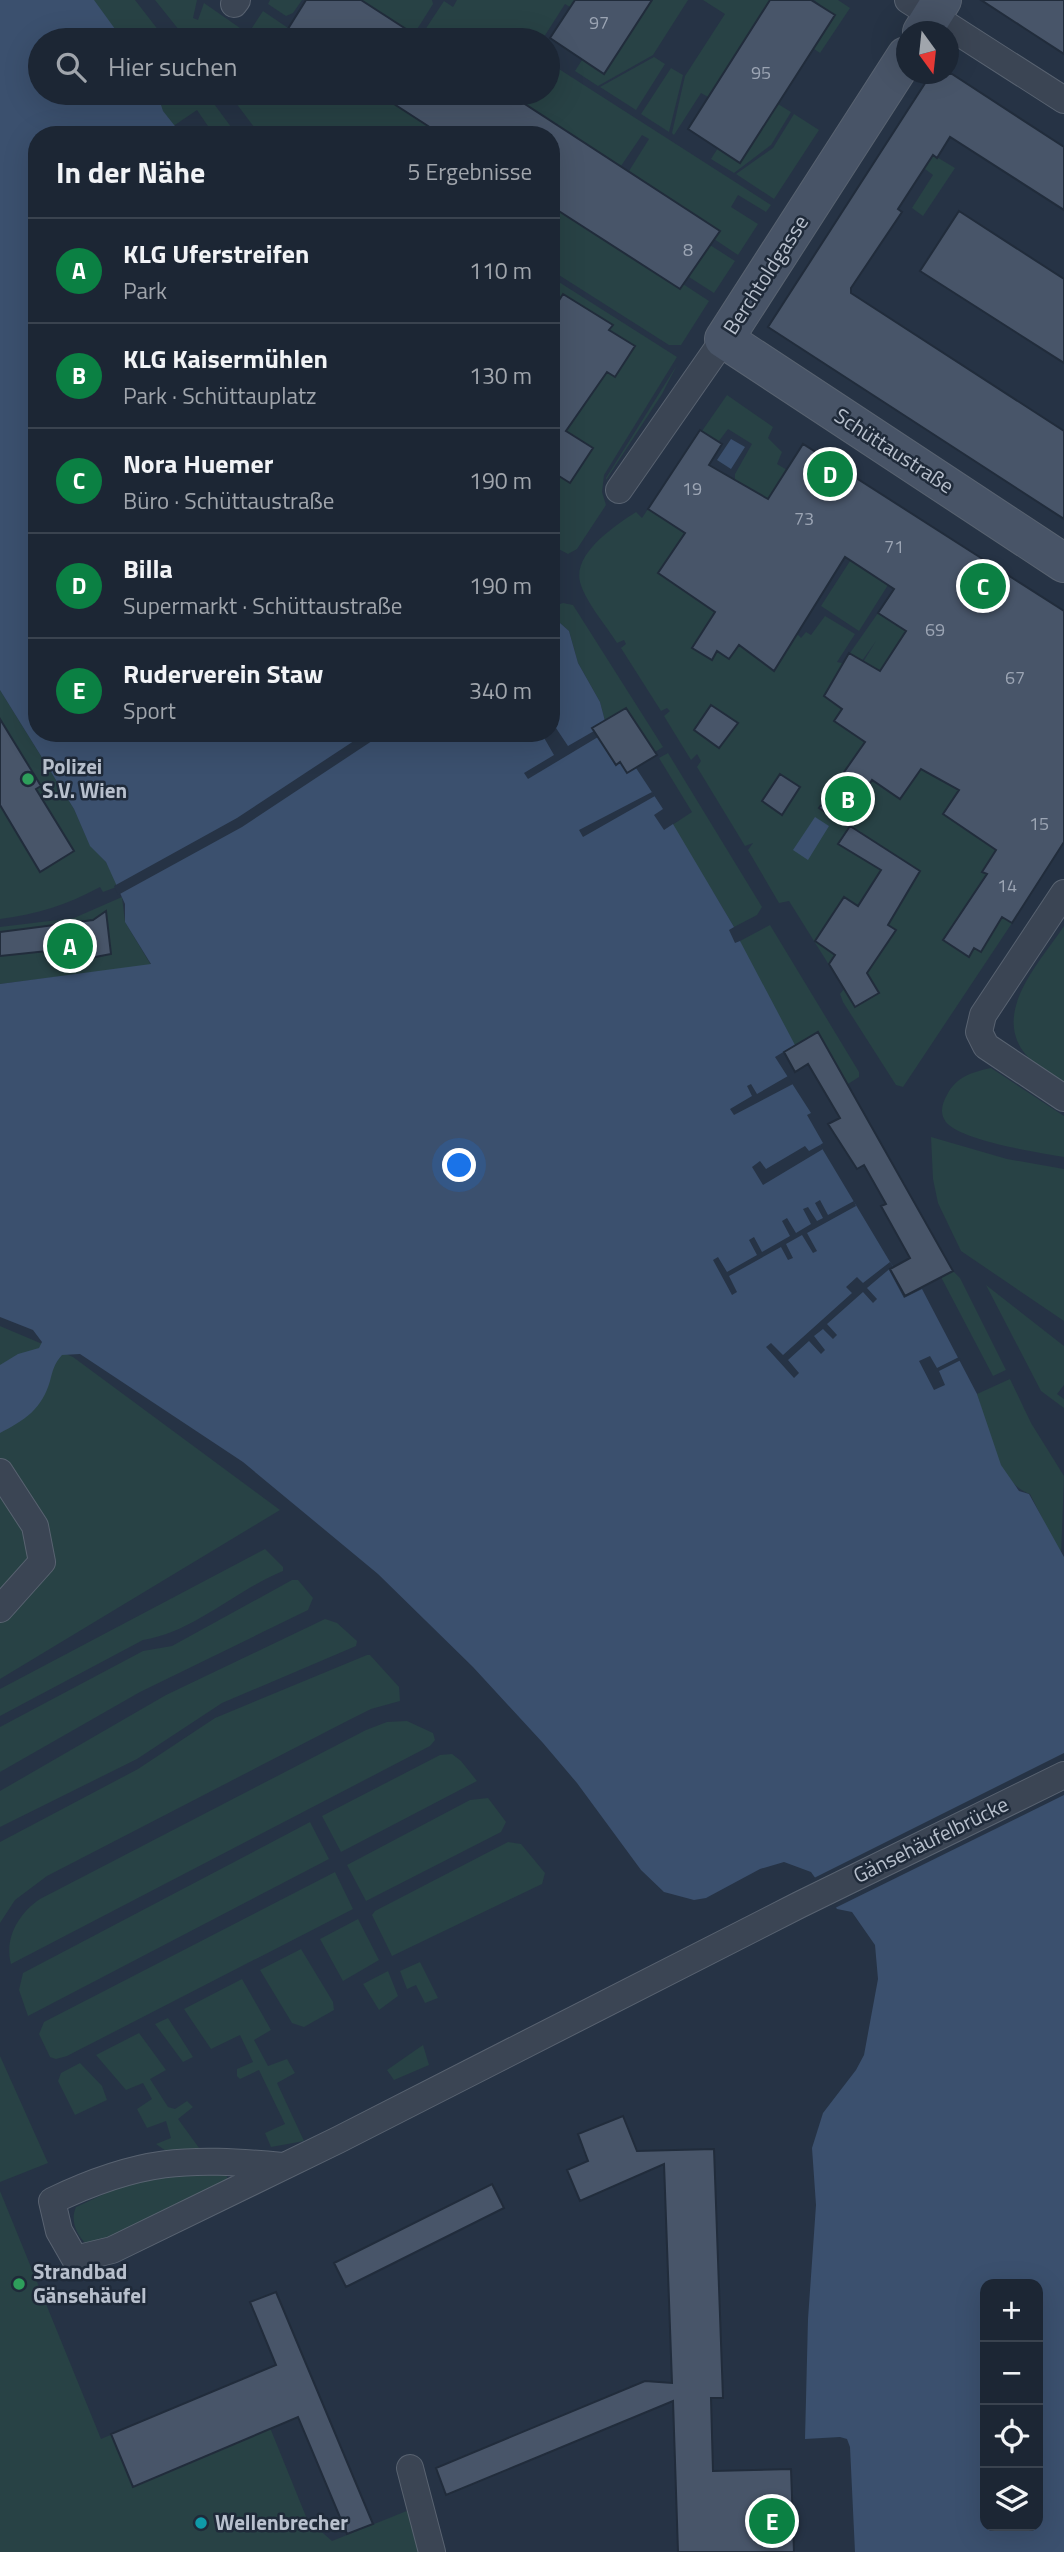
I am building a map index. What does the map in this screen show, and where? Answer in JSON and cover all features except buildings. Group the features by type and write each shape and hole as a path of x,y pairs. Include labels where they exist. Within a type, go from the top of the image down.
{"street":[{"path":"926,12 1064,100"},
{"name":"Berchtoldgasse","path":"619,490 724,339 896,72"},
{"name":"Schüttaustraße","path":"724,339 1064,563"},
{"path":"1064,893 983,1016 979,1032 986,1046 1064,1098"},
{"path":"0,1472 35,1526 42,1562 0,1609"},
{"name":"Gänsehäufelbrücke","path":"282,2166 209,2159 137,2167 93,2181 52,2201 59,2231 75,2259 112,2250 338,2140 799,1905 1064,1775"},
{"path":"410,2468 432,2552"}],"green space":[{"path":"68,0 135,0 157,28 90,28"},
{"path":"155,0 197,0 193,18 198,20 204,3 240,28 177,28"},
{"path":"270,0 302,0 293,13 286,16 268,4"},
{"path":"361,0 432,0 433,4 418,28 405,28"},
{"path":"457,0 575,0 570,7 565,4 550,28 426,28 444,1 453,7"},
{"path":"652,0 688,0 653,55 598,86 575,71 582,60 604,74"},
{"path":"703,0 770,0 708,97 701,93 674,135 672,133 685,76 725,14"},
{"path":"814,0 838,0 850,8 820,53 814,49 835,16"},
{"path":"263,11 288,28 252,28"},
{"path":"654,57 665,64 636,110 600,87"},
{"path":"671,68 683,75 669,132 641,114"},
{"path":"560,70 771,205 766,212 738,195 731,207 758,224 738,255 714,239 719,231 629,171 649,139 642,135 621,166 527,105 560,105"},
{"path":"778,104 791,112 771,145 734,173 711,159 718,148"},
{"path":"151,105 215,105 230,126 208,126 197,110 171,126"},
{"path":"238,105 397,105 428,126 253,126"},
{"path":"794,114 819,130 774,199 736,174 773,148"},
{"path":"930,153 955,168 923,216 912,208 933,175 921,166"},
{"path":"560,212 680,289 683,284 709,301 681,345 669,345 560,276"},
{"path":"710,245 735,261 714,293 689,277"},
{"path":"560,283 677,357 604,475 602,492 606,505 577,549 568,554 560,550"},
{"path":"677,365 662,394 606,478"},
{"path":"727,395 773,427 768,438 782,452 777,464 787,470 768,499 758,493 733,529 719,503 735,480 735,474 752,444 728,429 719,441 702,431"},
{"path":"606,482 614,488 609,502"},
{"path":"648,509 727,562 801,638 806,632 811,635 825,616 855,634 837,662 860,667 876,641 859,665 850,653 878,613 889,620 925,601 862,701 941,747 925,772 971,797 1033,760 987,874 971,897 1012,923 903,1087 896,1085 843,1002 840,994 844,989 789,901 779,903 748,850 753,843 745,846 697,767 701,761 697,754 691,760 664,716 670,711 667,708 661,711 621,648 626,644 624,640 617,643 583,590 580,571 589,551 618,524 636,512 642,518"},
{"path":"850,561 888,585 859,631 821,606"},
{"path":"563,603 573,605 663,747 655,752 626,708 605,721 600,702 578,663 569,631 560,623 560,604"},
{"name":"Polizei S.V. Wien","path":"0,690 28,735 28,742 32,742 74,809 90,845 106,862 119,886 103,892 100,887 52,908 0,919"},
{"path":"668,753 762,907 757,915 734,927 713,892 654,837 692,812 659,758"},
{"path":"122,897 125,922 151,965 0,984 0,927 74,918"},
{"path":"770,925 859,1072 859,1077 848,1084 818,1032 775,1056 740,941"},
{"path":"1064,926 1064,1084 1033,1062 1019,1045 1014,1028 1015,1010 1021,993 1030,975"},
{"path":"991,1068 1064,1116 1064,1157 986,1141 958,1131 946,1122 942,1107 955,1084 965,1076"},
{"path":"931,1137 1007,1159 1064,1169 1064,1321 961,1251 938,1203 933,1179"},
{"path":"953,1271 960,1278 1006,1370 993,1376 941,1277"},
{"path":"986,1285 1064,1346 1064,1385 1057,1394 1064,1399 1064,1408 1041,1391"},
{"path":"0,1326 73,1357 280,1510 0,1679"},
{"path":"1010,1379 1031,1423 1064,1476 1061,1556 1030,1494 1018,1488 1000,1465 977,1394"},
{"path":"265,1549 283,1567 283,1571 180,1629 143,1640 0,1716 0,1689"},
{"path":"292,1580 298,1580 313,1598 308,1610 140,1692 0,1772 0,1727 143,1651 172,1646"},
{"path":"325,1619 337,1623 357,1641 356,1646 222,1703 137,1759 0,1827 0,1791 166,1695"},
{"path":"370,1655 399,1687 400,1701 371,1709 47,1876 15,1900 0,1923 0,1842 138,1769 215,1718"},
{"path":"407,1721 433,1733 435,1740 430,1746 11,1964 9,1954 15,1927 26,1911 40,1899 366,1730 387,1722"},
{"path":"452,1754 477,1781 341,1852 322,1816 440,1755"},
{"path":"488,1798 506,1822 501,1832 366,1901 347,1865 470,1800"},
{"path":"310,1822 329,1859 28,2016 19,1990 23,1973"},
{"path":"508,1842 521,1844 545,1873 542,1884 392,1956 372,1915 375,1911"},
{"path":"335,1872 353,1909 67,2056 56,2059 50,2057 39,2034 44,2022"},
{"path":"358,1919 379,1960 343,1981 320,1939"},
{"path":"301,1949 333,2002 334,2010 304,2027 292,2023 260,1970"},
{"path":"420,1962 438,1998 425,2003 416,1985 407,1989 400,1971"},
{"path":"388,1971 398,1996 379,2010 363,1984"},
{"path":"242,1979 271,2030 254,2040 268,2066 287,2059 295,2073 277,2083 304,2141 271,2147 265,2133 285,2124 259,2070 240,2079 237,2076 237,2069 253,2062 240,2035 211,2049 184,2009"},
{"path":"168,2018 193,2057 183,2062 155,2024"},
{"path":"139,2033 166,2070 150,2079 168,2107 175,2109 187,2101 193,2107 178,2119 202,2152 169,2153 156,2144 171,2138 166,2121 147,2128 137,2109 152,2099 143,2083 126,2090 96,2055"},
{"path":"423,2045 429,2065 394,2080 387,2070"},
{"path":"0,2056 48,2163 0,2182"},
{"path":"80,2063 102,2086 107,2100 75,2115 58,2081 61,2073"},
{"path":"224,2171 228,2179 213,2188 101,2244 86,2244 75,2227 76,2207 143,2176"},
{"name":"Strandbad Gänsehäufel","path":"0,2191 101,2439 249,2376 307,2519 332,2541 429,2502 446,2552 0,2552"}],"water":[{"path":"0,0 94,0 114,28 28,28 28,105 161,105 175,126 28,126 28,735 0,690"},
{"path":"731,439 745,447 731,469 717,460"},
{"path":"560,623 569,631 578,663 600,702 605,721 593,729 615,765 620,762 636,768 663,809 654,815 664,830 673,824 734,927 729,930 735,943 740,941 795,1045 775,1057 811,1113 807,1115 823,1143 820,1145 893,1266 889,1270 904,1298 922,1289 977,1394 1001,1465 1019,1491 1029,1494 1064,1557 1064,2552 855,2552 850,2447 847,2439 805,2439 808,2319 816,2205 812,2148 823,2113 856,2070 864,2055 878,1979 875,1945 852,1912 837,1909 811,1872 784,1862 760,1869 706,1898 694,1900 664,1892 641,1870 577,1783 543,1743 473,1667 378,1574 243,1462 80,1354 62,1355 55,1364 47,1391 37,1406 25,1418 0,1433 0,1365 18,1354 39,1348 42,1342 33,1330 0,1317 0,984 151,964 125,922 125,904 106,862 90,846 74,809 32,742 560,742"},
{"path":"815,817 829,826 808,860 793,850"}],"pier":[{"path":"594,731 598,737 528,779 524,773 554,755 546,742 560,742 560,734 568,746"},
{"path":"352,742 370,742 242,827 118,895 114,886 237,818"},
{"path":"652,792 655,796 583,837 579,830"},
{"path":"788,1076 793,1084 734,1115 730,1109 752,1096 747,1086 751,1084 757,1094"},
{"path":"820,1145 823,1149 763,1185 752,1167 760,1161 766,1169 805,1146 809,1151"},
{"path":"820,1200 828,1215 854,1201 856,1206 807,1233 817,1251 813,1253 802,1235 786,1244 793,1258 788,1260 781,1247 729,1276 737,1292 732,1295 713,1260 718,1257 727,1272 757,1255 749,1240 754,1237 762,1252 790,1236 782,1221 787,1218 796,1233 811,1224 803,1209 808,1207 817,1221 823,1218 815,1203"},
{"path":"890,1262 893,1266 867,1288 877,1299 873,1303 863,1292 827,1324 837,1335 833,1339 823,1329 814,1336 825,1350 821,1354 809,1341 788,1360 799,1373 794,1378 766,1347 771,1343 783,1355 852,1293 846,1287 857,1277 863,1283"},
{"path":"930,1356 937,1368 959,1357 961,1360 939,1371 945,1385 934,1390 919,1361"},
{"path":"1064,1753 1064,1795 833,1909 812,1884 810,1880"}],"place":[{"name":"Billa","path":"830,474"},
{"name":"Nora Huemer","path":"983,586"},
{"name":"Polizei S.V. Wien","path":"28,779"},
{"name":"KLG Kaisermühlen","path":"848,799"},
{"name":"KLG Uferstreifen","path":"70,946"},
{"name":"Strandbad Gänsehäufel","path":"19,2284"},
{"name":"Ruderverein Staw","path":"772,2521"},
{"name":"Wellenbrecher","path":"201,2523"}]}
